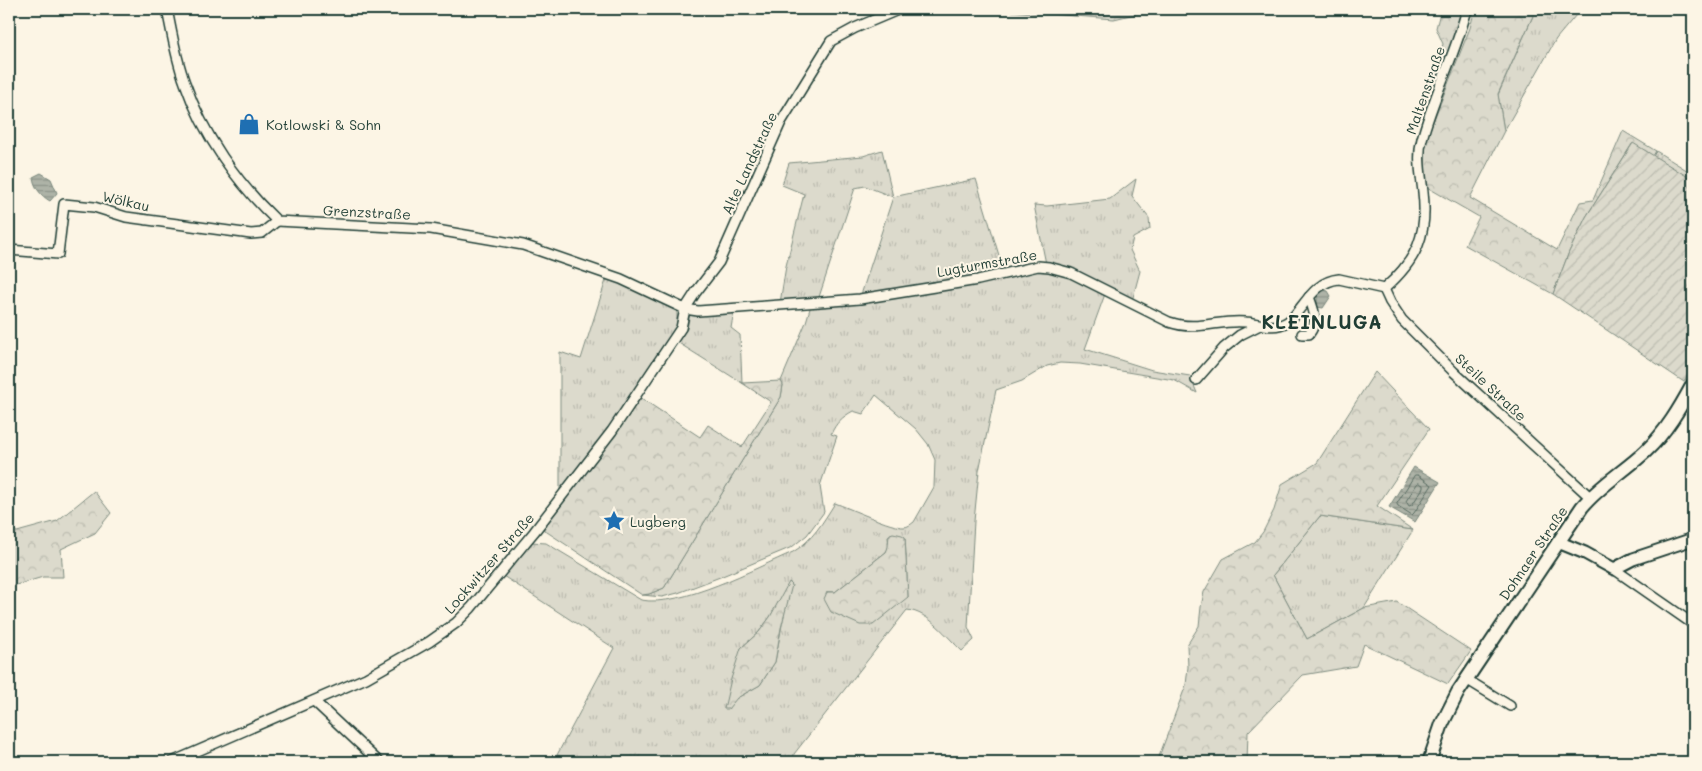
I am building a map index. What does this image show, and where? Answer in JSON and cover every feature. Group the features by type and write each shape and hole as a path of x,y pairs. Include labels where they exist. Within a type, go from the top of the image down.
{"main road":[{"name":"Dohnaer Straße","path":"1428,762 1451,704 1558,542 1590,497 1646,451 1658,438 1670,423 1693,384"}],"street":[{"path":"167,9 184,83 200,120 228,165 256,200 277,221"},
{"name":"Alte Landstraße","path":"685,309 719,262 781,122 831,42 855,28 900,9"},
{"name":"Maltenstraße","path":"1384,289 1406,266 1421,240 1425,216 1419,170 1421,141 1432,105 1463,26 1467,9"},
{"name":"Wölkau","path":"9,250 58,254 64,204 94,207 126,217 251,234 262,234 277,221"},
{"name":"Grenzstraße","path":"277,221 431,229 523,245 621,279 685,309"},
{"name":"Lugturmstraße","path":"685,309 698,311 860,300 978,280 1038,266 1070,273 1177,325 1200,327 1225,322 1245,321 1260,325 1282,324 1290,321 1309,297"},
{"path":"1302,334 1308,334 1313,328 1316,316 1309,297 1322,284 1339,279 1384,289"},
{"name":"Steile Straße","path":"1384,289 1402,320 1454,372 1590,497"},
{"name":"Lockwitzer Straße","path":"172,762 366,678 428,642 456,623 471,608 534,532 612,431 681,328 685,309"},
{"path":"1196,380 1240,334 1260,325"},
{"path":"1614,569 1633,559 1693,539"},
{"path":"1558,542 1585,553 1614,569 1693,624"},
{"path":"1466,680 1510,706"},
{"path":"314,701 379,762"}],"green space":[{"path":"983,9 1156,9 1114,19"},
{"path":"1441,9 1463,9 1436,88 1431,87 1443,44 1436,28"},
{"path":"1475,9 1536,9 1498,94 1504,131 1470,198 1557,250 1580,202 1593,200 1623,131 1656,151 1653,156 1632,144 1586,217 1569,252 1553,294 1465,245 1479,217 1425,186 1425,142 1470,28"},
{"path":"1536,9 1581,9 1556,39 1504,131 1498,95"},
{"path":"1633,143 1693,180 1693,366 1684,382 1553,294 1569,252 1586,217"},
{"path":"882,150 893,197 865,186 855,188 818,300 780,303 786,266 804,194 782,185 789,163 863,156"},
{"path":"1656,151 1693,174 1693,180 1653,156"},
{"path":"976,179 1004,272 860,298 893,197"},
{"path":"1136,179 1132,196 1149,218 1150,229 1133,238 1130,250 1140,271 1132,301 1046,264 1034,205 1047,206 1110,199"},
{"path":"1034,269 1064,273 1105,294 1085,349 1152,370 1190,376 1197,393 1174,380 1080,364 1060,363 1047,366 1022,381 996,390 979,471 974,521 968,627 974,640 962,651 930,620 923,615 907,610 794,754 793,762 562,762 564,758 557,755 614,648 503,576 531,542 546,543 641,600 657,601 697,593 793,552 812,536 835,503 890,524 907,526 914,522 934,487 935,460 928,444 916,429 876,395 863,414 853,411 849,413 837,423 831,434 837,436 820,486 824,512 807,535 792,547 678,593 662,597 642,595 664,588 781,397 783,385 781,381 806,322 811,305","holes":["888,537 905,537 908,597 827,592 835,592 886,552 889,546","790,582 775,662 760,685 737,698 741,648 759,632"]},
{"path":"607,277 677,311 677,326 609,430 560,491 560,352 581,359"},
{"path":"734,311 731,328 740,335 742,383 677,342 687,329 690,313"},
{"path":"1375,372 1429,429 1377,506 1413,530 1320,516 1273,575 1307,639 1364,608 1397,602 1471,651 1448,684 1364,644 1356,666 1303,675 1248,732 1247,762 1157,762 1186,685 1188,667 1187,645 1199,626 1204,592 1223,559 1255,542 1263,532 1274,510 1282,484 1317,463"},
{"path":"781,381 783,385 781,397 664,588 642,595 544,530 543,523 615,434 641,398 700,437 708,425 742,447 771,402 742,383"},
{"path":"94,491 111,513 95,533 61,549 63,577 43,577 9,587 9,530 17,532 57,521"},
{"path":"1320,516 1413,530 1364,608 1307,639 1273,575"},
{"path":"893,533 905,537 908,597 873,625 860,625 831,612 824,599 827,592 835,592 886,552 889,536"},
{"path":"789,582 792,585 775,662 760,685 737,698 728,709 724,709 741,648 759,632 770,617"}],"water":[{"path":"41,173 51,179 57,193 50,201 38,191 34,181 33,177"},
{"path":"1323,290 1328,291 1331,296 1323,308 1317,307 1317,296"},
{"path":"1414,467 1440,482 1415,522 1389,507"}],"place":[{"name":"Kotlowski & Sohn","path":"249,124"},
{"name":"Lugberg","path":"614,521"}],"district":[{"name":"KLEINLUGA","path":"1322,321"}]}
